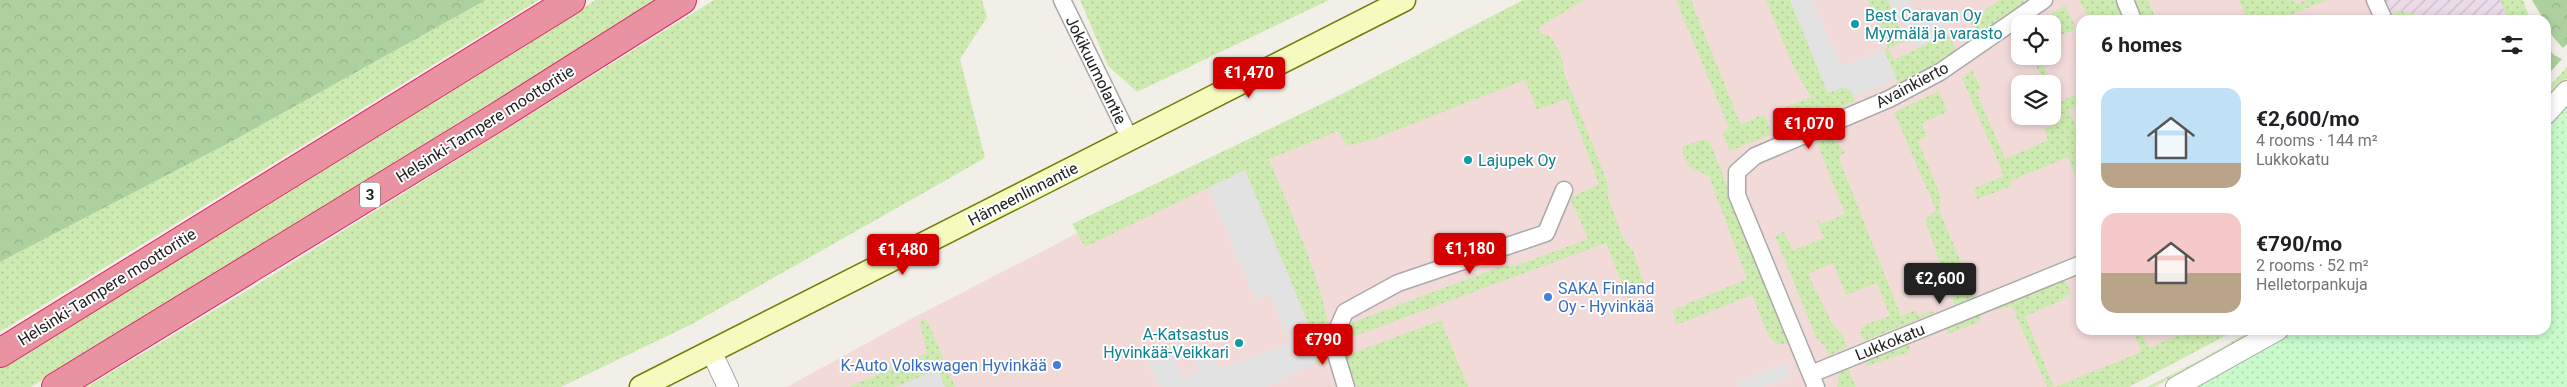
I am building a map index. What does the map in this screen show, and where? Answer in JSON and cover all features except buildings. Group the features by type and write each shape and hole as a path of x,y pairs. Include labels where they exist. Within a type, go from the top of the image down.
{"highway":[{"name":"Helsinki-Tampere moottoritie","path":"0,353 570,0"},
{"name":"Helsinki-Tampere moottoritie","path":"56,387 497,118 682,0"}],"main road":[{"name":"Hämeenlinnantie","path":"641,387 712,353 1404,0"}],"street":[{"name":"Jokikuumolantie","path":"1062,0 1130,139"},
{"name":"Avainkierto","path":"1813,380 1738,195 1737,172 1755,156 1888,99 1940,72 2044,0"},
{"path":"2125,0 2131,15"},
{"path":"2375,0 2382,15"},
{"path":"2551,109 2567,91"},
{"path":"1346,387 1336,354 1334,338 1345,312 1398,283 1546,233 1564,190"},
{"name":"Lukkokatu","path":"1813,380 2076,266"},
{"path":"2176,387 2269,335"},
{"path":"712,353 728,387"}],"shaded area":[{"path":"1530,0 2375,0 2382,15 2076,15 2076,335 2195,335 2088,387 787,387 907,321"},
{"path":"1790,0 1813,0 1841,66 1884,50 1897,78 1854,97 1851,91 1844,87 1828,93"},
{"path":"1888,0 1909,0 1915,14 1898,22"},
{"path":"2375,0 2513,0 2518,15 2382,15"},
{"path":"1936,11 1947,34 1917,48 1906,25"},
{"path":"1245,170 1317,345 1316,363 1267,387 1159,387 1145,355 1169,345 1183,379 1199,371 1194,358 1212,350 1220,369 1290,343 1270,294 1256,300 1208,188"},
{"path":"1786,363 1791,376 1764,387 1737,387 1735,383"},
{"path":"938,370 945,387 895,387"}],"green space":[{"path":"0,0 486,0 227,144 0,262"},
{"path":"486,0 539,0 0,332 0,262 227,144"},
{"path":"596,0 657,0 31,387 0,387 0,367"},
{"path":"714,0 982,0 987,17 960,59 985,158 692,324 561,387 87,387 258,284"},
{"path":"1080,0 1329,0 1137,92 1108,66"},
{"path":"1523,0 1584,0 1540,27 1540,33 1550,36 1561,54 1564,73 1607,181 1608,198 1624,240 1633,251 1646,290 1628,299 1606,243 1344,340 1348,325 1361,319 1502,266 1515,266 1588,239 1570,198 1599,184 1567,99 1537,110 1525,80 1371,140 1347,146 1338,131 1269,159 1299,232 1320,292 1328,321 1330,345 1328,364 1316,363 1318,351 1245,170 1085,247 1072,224 1338,96"},
{"path":"1676,0 1691,0 1741,125 1761,115 1765,116 1770,129 1770,135 1730,151 1722,134 1729,128"},
{"path":"1766,0 1790,0 1828,93 1843,86 1851,91 1855,101 1789,127 1781,113 1784,108 1811,97 1794,68"},
{"path":"1868,0 1888,0 1905,41 1888,49 1894,60 1947,34 1957,50 1944,61 1898,83 1884,50 1888,48"},
{"path":"1999,0 2024,0 2024,3 1978,35 1969,21"},
{"path":"2079,0 2116,0 2122,15 2087,15"},
{"path":"2134,0 2148,0 2154,15 2140,15"},
{"path":"2239,0 2294,0 2296,4 2307,0 2327,0 2291,15 2245,15"},
{"path":"2500,0 2523,0 2529,15 2506,15"},
{"path":"2532,0 2567,0 2567,44 2563,48 2551,33 2551,15 2541,15"},
{"path":"2065,5 2076,29 2061,35 2061,15 2050,15"},
{"path":"2401,11 2415,15 2392,15"},
{"path":"2551,52 2562,59 2551,71"},
{"path":"2036,65 2044,65 2047,75 2040,75"},
{"path":"2567,67 2567,78 2551,95 2551,85"},
{"path":"1972,70 1981,89 1976,91 2005,159 2048,140 2044,129 2054,125 2061,125 2061,101 2075,95 2076,98 2076,106 2069,110 2076,127 2076,177 2068,157 2010,181 2012,186 1977,199 1974,188 2004,176 1962,78"},
{"path":"1939,91 1947,112 1922,123 1927,136 1918,141 1941,197 1939,209 1975,297 1955,306 1925,220 1936,210 1894,112"},
{"path":"2567,106 2567,387 2196,387 2287,335 2551,335 2551,122"},
{"path":"1831,137 1846,152 1839,157 1842,166 1901,316 1916,310 1918,316 1932,310 1933,313 1864,341 1860,332 1864,325 1890,316 1877,283 1846,295 1833,263 1808,274 1832,324 1843,335 1847,347 1828,356 1826,348 1816,337 1775,236 1784,232 1793,250 1824,238 1816,220 1818,219 1821,224 1845,214 1817,143"},
{"path":"1705,139 1710,142 1790,344 1777,344 1769,337 1752,295 1676,325 1673,310 1747,279 1709,176 1689,167 1683,153 1683,146"},
{"path":"2063,279 2066,281 2071,294 2058,302 2025,316 2054,387 2047,387 2012,306 1997,310 1996,307"},
{"path":"1982,313 1979,322 1948,334 1945,327"},
{"path":"922,319 928,322 955,387 945,387 937,370 895,387 849,387 927,353 920,324"},
{"path":"1441,320 1468,387 1357,387 1345,356"},
{"path":"2135,335 2142,335 2149,348 2179,335 2227,335 2129,387 2055,387 2141,352"},
{"path":"2243,335 2250,335 2154,387 2147,387"},
{"path":"1909,341 1910,349 1907,353 1867,366 1864,359"},
{"path":"1847,366 1856,387 1837,387 1839,378 1836,373"}],"place":[{"name":"Best Caravan Oy Myymälä ja varasto","path":"1855,24"},
{"name":"Lajupek Oy","path":"1468,160"},
{"name":"SAKA Finland Oy - Hyvinkää","path":"1548,297"},
{"name":"A-Katsastus Hyvinkää-Veikkari","path":"1239,343"},
{"name":"K-Auto Volkswagen Hyvinkää","path":"1057,365"}]}
